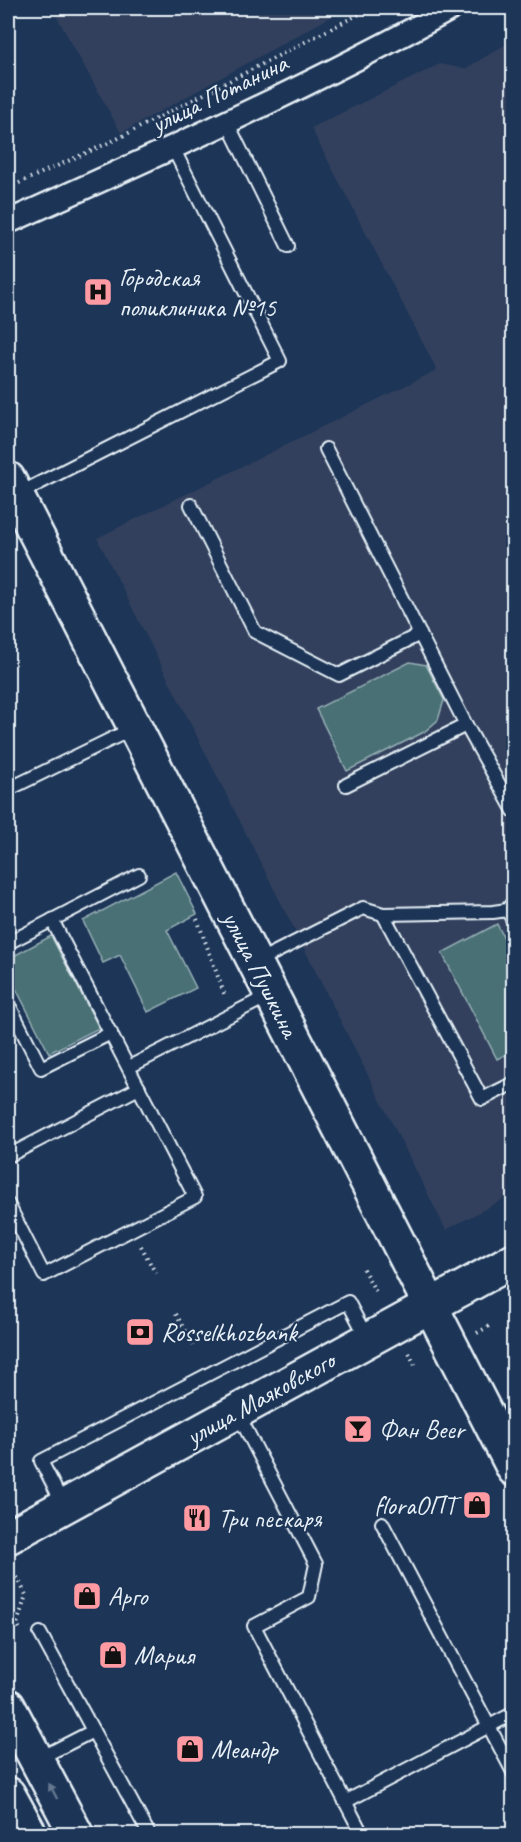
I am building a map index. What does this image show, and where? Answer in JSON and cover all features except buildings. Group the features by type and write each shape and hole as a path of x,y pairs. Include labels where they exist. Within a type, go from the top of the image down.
{"street":[{"name":"улица Потанина","path":"8,222 227,122 389,42 452,8"},
{"name":"улица Пушкина","path":"12,487 513,1469"},
{"name":"улица Маяковского","path":"8,1537 513,1260"},
{"path":"8,1706 76,1834"},
{"path":"8,1794 30,1834"}],"lane":[{"path":"227,122 288,246"},
{"path":"12,487 280,361 173,148"},
{"path":"326,449 466,725 513,811"},
{"path":"190,505 255,632 339,675 420,634"},
{"path":"346,784 466,725"},
{"path":"8,776 13,787 135,728"},
{"path":"8,943 139,875"},
{"path":"255,962 363,908 383,914 493,912 510,905 513,922"},
{"path":"383,914 482,1099 513,1083"},
{"path":"8,1204 44,1275 195,1197 52,920"},
{"path":"129,1067 271,994"},
{"path":"8,1003 41,1068 111,1033"},
{"path":"8,1156 139,1088"},
{"path":"64,1506 41,1461 348,1302 368,1339"},
{"path":"237,1412 316,1564 309,1597 254,1626 363,1834"},
{"path":"382,1523 513,1774"},
{"path":"40,1633 149,1834"},
{"path":"345,1802 513,1713"},
{"path":"36,1759 93,1731"}],"path":[{"path":"8,189 117,139 371,8"},
{"path":"132,1229 156,1274"},
{"path":"363,1269 376,1292"},
{"path":"176,1314 193,1346"},
{"path":"473,1335 491,1325"},
{"path":"408,1352 415,1365"},
{"path":"17,1577 26,1595 17,1624"}],"shaded area":[{"path":"52,8 347,8 121,133"},
{"path":"513,40 513,1194 446,1230 97,538 437,370 311,128 440,64 465,69"}],"green space":[{"path":"410,662 426,665 444,700 438,720 424,732 347,771 316,709"},
{"path":"176,872 197,914 167,930 196,988 148,1012 120,955 103,963 83,921"},
{"path":"497,924 513,956 513,1051 497,1059 442,953"},
{"path":"51,936 99,1028 49,1053 8,973 8,959"}],"place":[{"name":"Городская поликлиника №15","path":"98,292"},
{"name":"Rosselkhozbank","path":"140,1332"},
{"name":"Фан Beer","path":"358,1429"},
{"name":"floraОПТ","path":"477,1505"},
{"name":"Три пескаря","path":"197,1518"},
{"name":"Арго","path":"87,1596"},
{"name":"Мария","path":"113,1655"},
{"name":"Меандр","path":"190,1749"}]}
